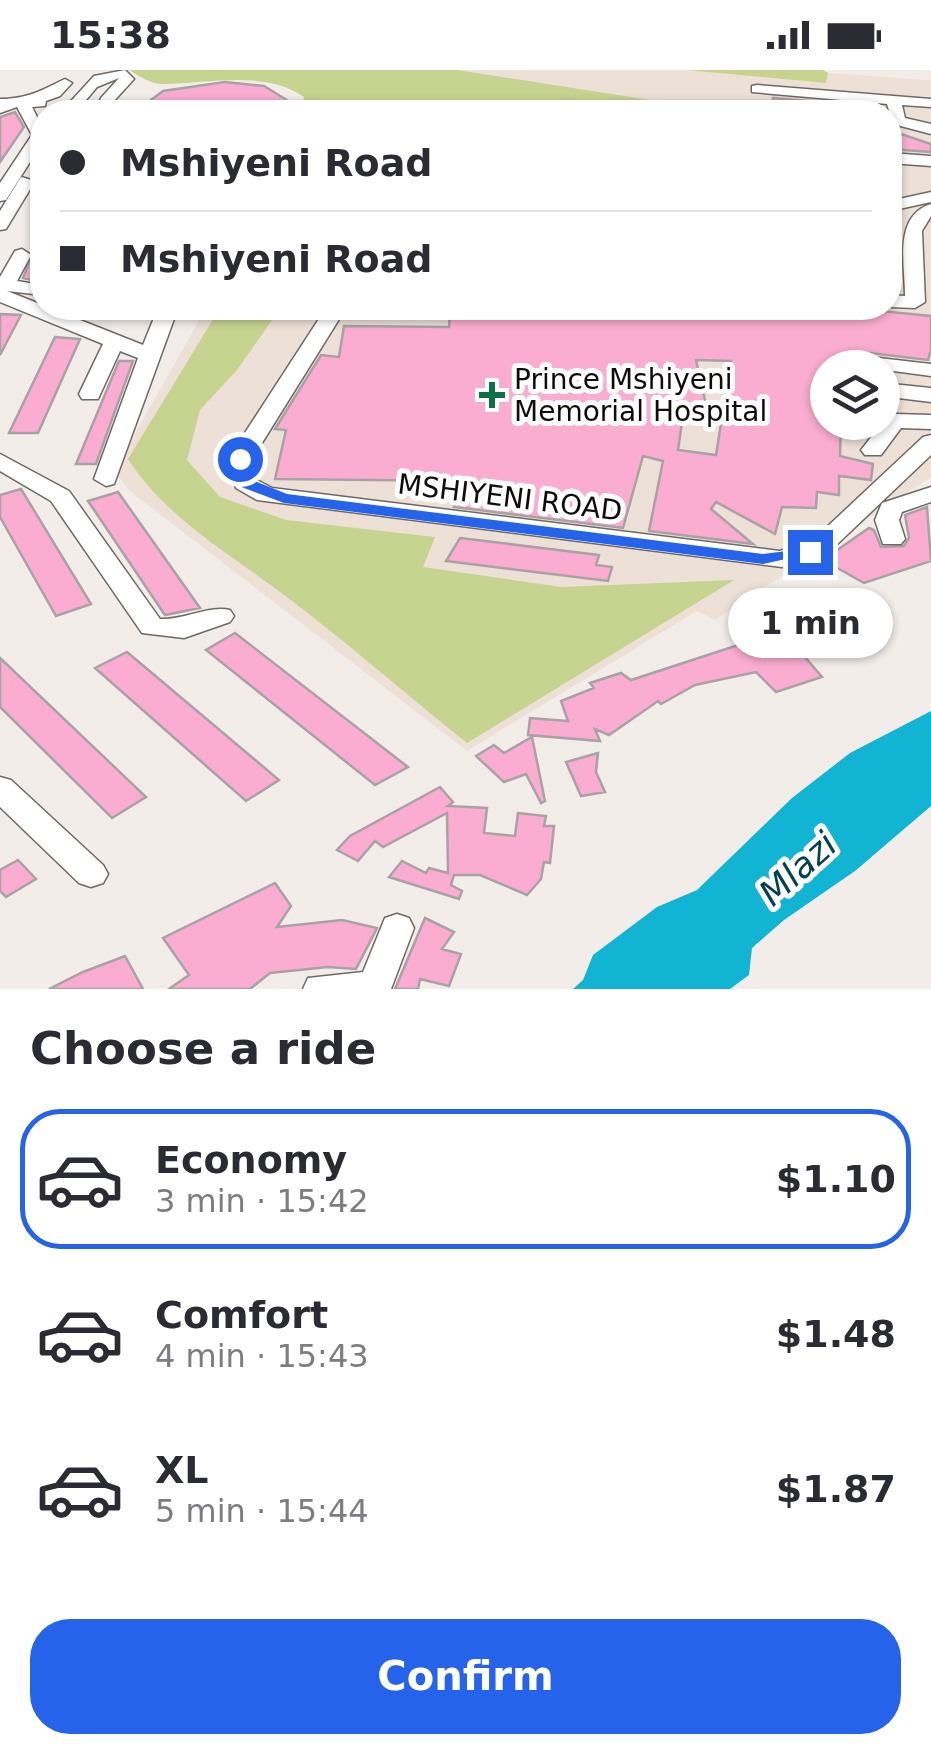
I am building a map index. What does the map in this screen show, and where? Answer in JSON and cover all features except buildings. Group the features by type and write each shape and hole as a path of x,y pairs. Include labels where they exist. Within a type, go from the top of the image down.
{"street":[{"path":"79,100 88,87 108,74 124,74 127,79 107,100"},
{"path":"40,100 65,84"},
{"path":"756,89 931,102"},
{"path":"888,96 931,94"},
{"path":"888,96 890,100"},
{"path":"24,107 30,104"},
{"path":"0,107 30,107"},
{"path":"24,107 30,118"},
{"path":"902,122 931,129"},
{"path":"0,196 30,150"},
{"path":"902,159 931,162"},
{"path":"0,225 30,176"},
{"path":"902,203 931,197"},
{"path":"923,302 914,226 919,216 931,209"},
{"path":"22,255 5,285 30,292"},
{"path":"0,296 30,294"},
{"path":"81,320 148,355"},
{"path":"106,479 163,320"},
{"name":"MSHIYENI ROAD","path":"328,320 240,459 244,482 266,495 782,559 821,546 931,442"},
{"path":"90,394 114,339"},
{"path":"900,366 931,370"},
{"path":"900,392 931,396"},
{"path":"873,450 891,422 931,422"},
{"path":"0,461 60,496 152,626 184,629 220,616"},
{"path":"892,539 887,520 890,508 931,494"},
{"path":"0,788 91,874"},
{"path":"321,989 366,988 377,982 397,928"}],"shaded area":[{"name":"Prince Mshiyeni Memorial Hospital","path":"458,70 686,70 826,83 828,73 929,80 931,70 931,477 715,620 697,611 467,751 131,492 114,471 199,320 902,320 902,100 649,100"}],"green space":[{"path":"129,70 458,70 650,100 304,100 273,83 237,80 160,84"},
{"path":"686,70 823,70 828,73 826,83"},
{"path":"213,320 272,320 237,370 200,410 187,460 220,497 286,520 435,537 423,567 561,587 734,580 467,743 300,607 177,515 128,459"}],"water":[{"name":"Mlazi","path":"931,711 931,806 855,871 784,920 752,948 749,975 730,989 573,989 583,980 593,955 657,907 697,890 792,798 850,753"}],"place":[{"name":"Prince Mshiyeni Memorial Hospital","path":"492,395"}],"route":[{"path":"240,459 244,482 266,495 284,499 763,559 810,552"}]}
